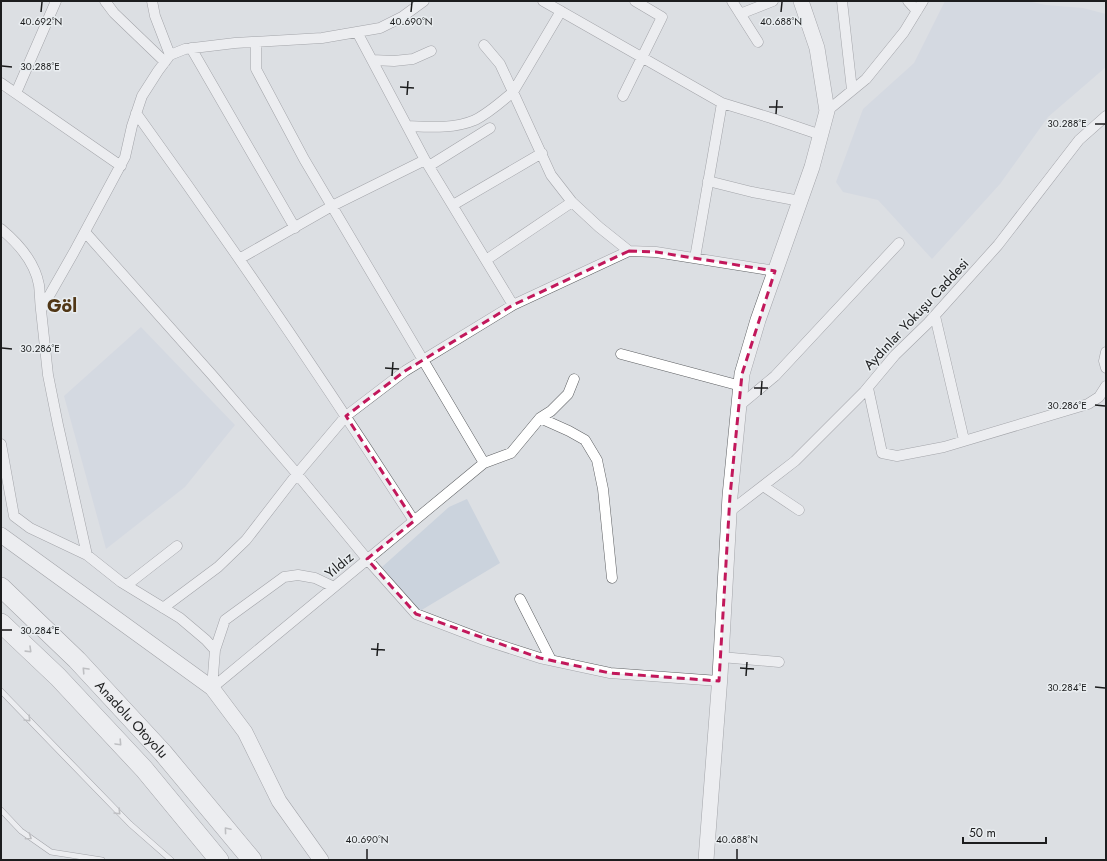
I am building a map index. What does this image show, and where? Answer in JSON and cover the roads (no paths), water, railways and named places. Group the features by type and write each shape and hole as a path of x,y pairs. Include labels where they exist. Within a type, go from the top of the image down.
{"highway":[{"name":"Anadolu Otoyolu","path":"1,587 77,660 158,747 252,860"},
{"name":"Anadolu Otoyolu","path":"1,623 58,677 144,769 219,860"}],"street":[{"path":"16,93 56,1"},
{"path":"105,1 114,13 167,59"},
{"path":"152,1 167,59"},
{"path":"41,310 125,157 136,113 142,96 167,59 185,49 235,43 322,38 380,28 402,17 424,1"},
{"path":"543,1 722,103 821,135"},
{"path":"623,96 662,17 634,1"},
{"path":"732,1 758,42"},
{"path":"740,14 773,1"},
{"path":"706,860 721,658 729,512 742,374 758,320 812,167 827,111 817,48 801,1"},
{"path":"842,1 852,90"},
{"path":"908,1 917,11"},
{"path":"827,111 871,73 904,32 923,1"},
{"path":"407,126 451,126 474,120 492,109 513,92 561,11"},
{"path":"357,32 427,163 513,305"},
{"path":"256,42 256,69 304,159 484,463"},
{"path":"484,45 500,64 551,174 572,202 598,227 629,251"},
{"path":"192,48 295,228"},
{"path":"372,60 394,61 413,59 431,51"},
{"path":"1,82 120,166"},
{"path":"695,258 722,103"},
{"path":"136,113 183,178 346,416 414,521"},
{"name":"Aydınlar Yokuşu Caddesi","path":"729,512 795,461 868,388 895,354 935,316 998,245 1079,140 1106,116"},
{"path":"239,259 332,206 427,163 490,128"},
{"path":"453,205 542,153"},
{"path":"708,181 752,192 800,201"},
{"path":"486,260 572,202"},
{"path":"1,229 14,239 33,266 38,284 48,375 87,555"},
{"path":"85,232 213,376 367,559 416,614 484,640 551,660 610,673 719,681"},
{"path":"739,406 775,376 899,243"},
{"path":"163,608 218,567 246,540 297,474 346,416 405,371 513,305 629,251 656,252 775,271"},
{"path":"935,316 964,440"},
{"path":"1106,352 1104,361 1106,368"},
{"path":"621,354 741,386"},
{"name":"Yıldız","path":"212,688 484,463 511,453 540,418 551,411 568,394 574,379"},
{"path":"868,388 882,453 897,456 944,446 1088,404 1099,397 1106,386"},
{"path":"540,418 585,440 597,460 603,489 612,578"},
{"path":"1,444 14,516 30,528 87,555 127,585 180,618 206,640 215,650"},
{"path":"763,486 799,510"},
{"path":"1,535 212,688 245,732 279,801 321,860"},
{"path":"127,585 177,546"},
{"path":"212,688 215,650 225,620 284,577 298,575 315,578 334,587"},
{"path":"520,599 551,660"},
{"path":"721,658 779,662"}],"lane":[{"path":"1,691 130,824 171,860"},
{"path":"1,810 22,831 51,852 102,860"}],"district":[{"name":"Göl","path":"62,306"}]}
